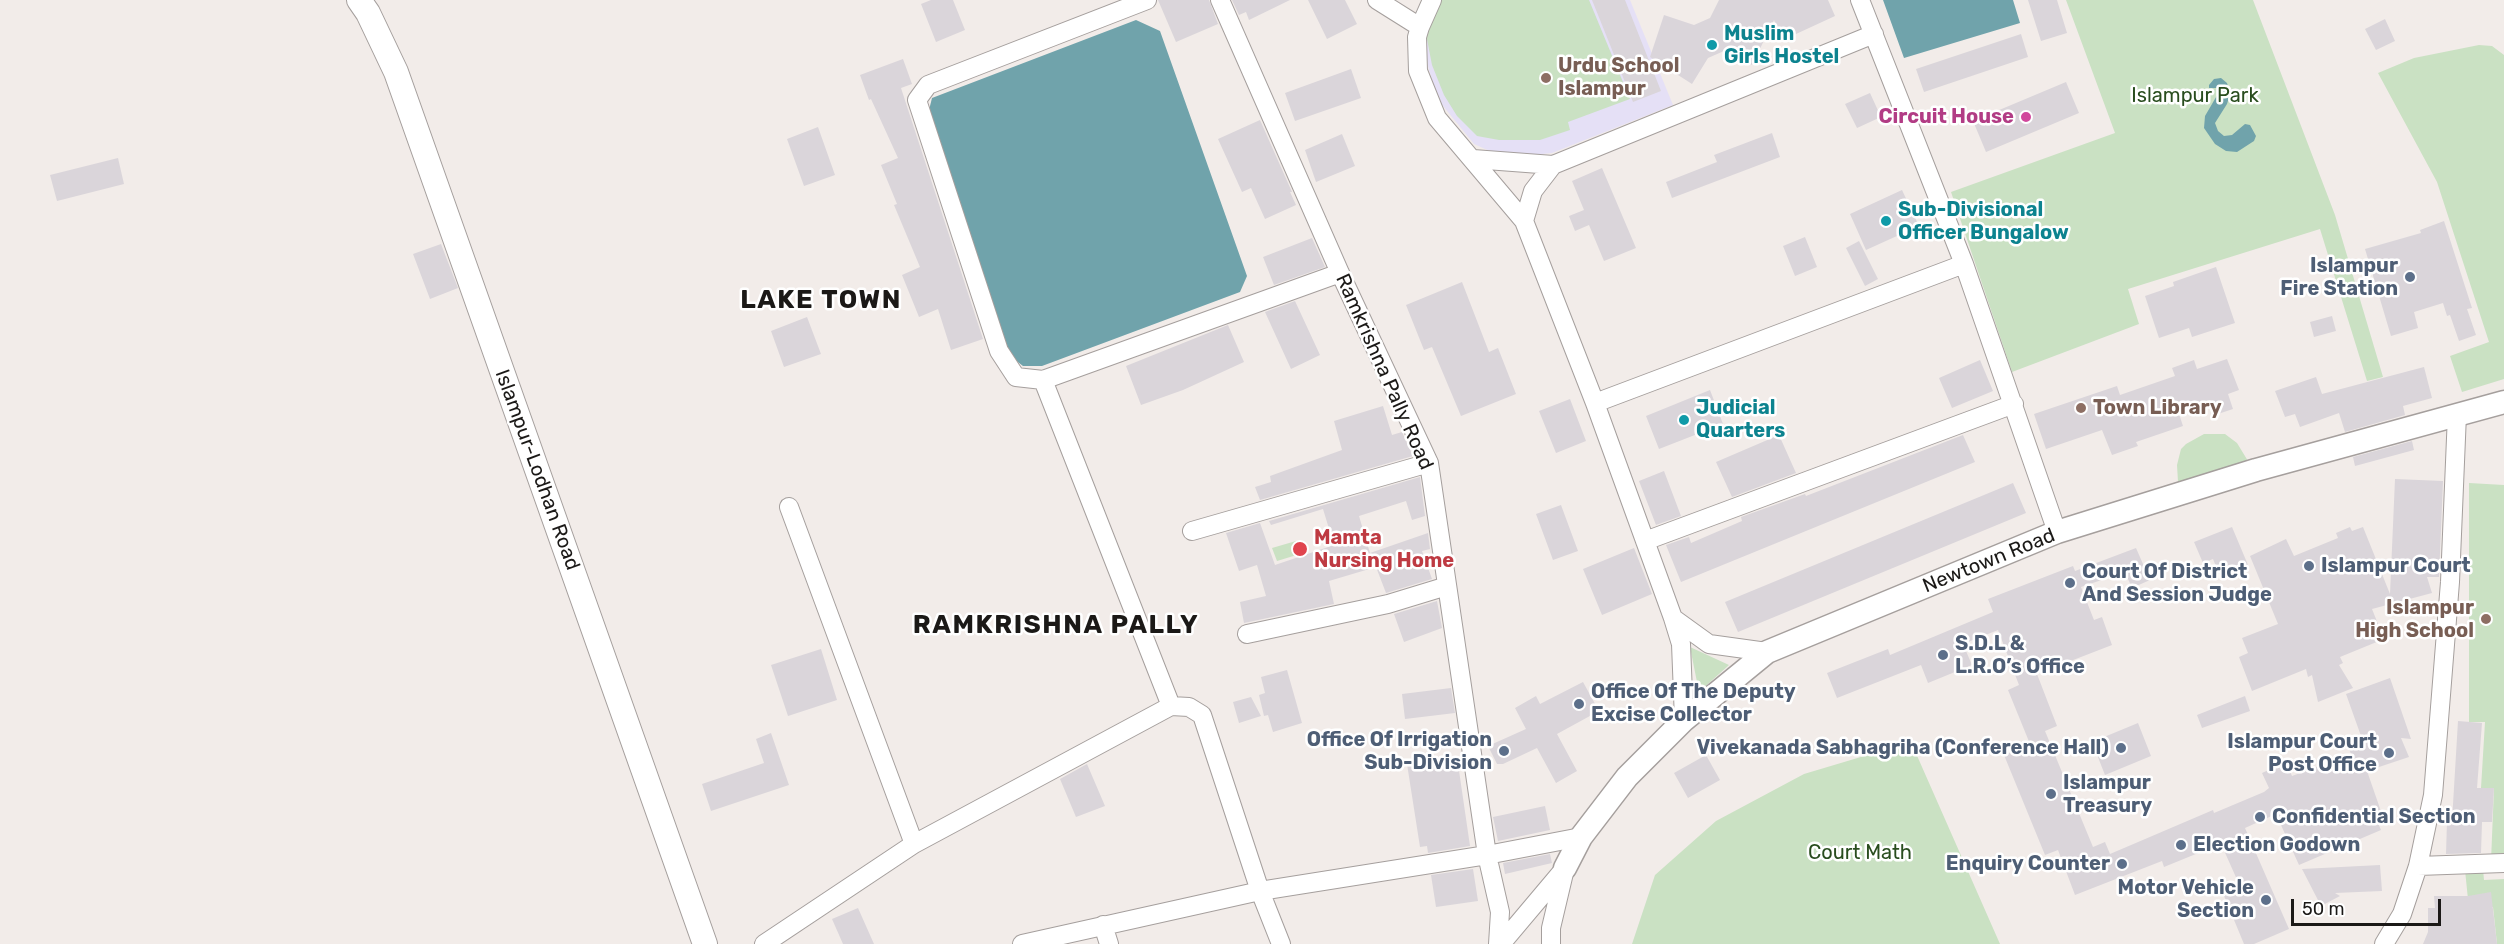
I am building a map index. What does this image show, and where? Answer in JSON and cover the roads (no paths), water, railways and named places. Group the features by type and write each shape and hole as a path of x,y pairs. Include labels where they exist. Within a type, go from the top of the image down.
{"main road":[{"name":"Islampur-Lodhan Road","path":"359,0 368,13 396,72 705,944"}],"street":[{"path":"1147,0 928,85 917,100 999,351 1016,377 1043,380 1340,273"},
{"name":"Ramkrishna Pally Road","path":"1220,0 1340,273 1429,463 1487,855 1500,912 1499,944"},
{"path":"1377,0 1420,27"},
{"path":"1432,0 1417,37 1418,71 1437,118 1452,139 1473,159 1524,221 1595,403 1673,618 1681,644 1684,720"},
{"path":"1860,0 1964,264 2057,532"},
{"path":"1473,159 1553,165 1874,34"},
{"path":"1524,221 1533,191 1553,165"},
{"path":"1595,403 1964,264"},
{"path":"1043,380 1171,706"},
{"name":"Newtown Road","path":"1565,868 1581,837 1627,777 1684,720 1767,652 2057,532 2256,470 2504,402"},
{"path":"1645,541 2014,404"},
{"path":"2384,944 2402,914 2418,866 2436,775 2450,582 2457,414"},
{"path":"1192,531 1429,463"},
{"path":"789,507 914,844"},
{"path":"1247,634 1388,604 1448,586"},
{"path":"1673,618 1709,644 1767,652"},
{"path":"764,944 914,844 1171,706 1189,707 1202,715 1260,891 1281,944"},
{"path":"1022,944 1260,891 1487,855 1581,837"},
{"path":"2418,866 2504,863"},
{"path":"1499,944 1565,868"},
{"path":"1551,944 1551,928 1565,868"},
{"path":"1103,925 1109,944"}],"water":[{"path":"1883,0 2013,0 2020,23 1904,58"},
{"path":"1136,20 1160,31 1247,276 1240,292 1042,366 1023,366 1006,353 929,110 932,98"},
{"path":"2221,78 2227,83 2230,94 2227,104 2215,123 2218,131 2224,136 2232,135 2245,124 2250,125 2256,136 2254,141 2237,152 2226,151 2215,144 2204,128 2205,116 2219,92 2218,88 2209,88 2209,85 2214,79"}],"place":[{"name":"Muslim Girls Hostel","path":"1712,45"},
{"name":"Urdu School Islampur","path":"1546,78"},
{"name":"Circuit House","path":"2026,117"},
{"name":"Sub-Divisional Officer Bungalow","path":"1886,221"},
{"name":"Islampur Fire Station","path":"2410,277"},
{"name":"Town Library","path":"2081,408"},
{"name":"Judicial Quarters","path":"1684,420"},
{"name":"Mamta Nursing Home","path":"1300,549"},
{"name":"Islampur Court","path":"2309,566"},
{"name":"Court Of District And Session Judge","path":"2070,583"},
{"name":"Islampur High School","path":"2486,619"},
{"name":"S.D.L & L.R.O’s Office","path":"1943,655"},
{"name":"Office Of The Deputy Excise Collector","path":"1579,704"},
{"name":"Vivekanada Sabhagriha (Conference Hall)","path":"2121,748"},
{"name":"Office Of Irrigation Sub-Division","path":"1504,751"},
{"name":"Islampur Court Post Office","path":"2389,753"},
{"name":"Islampur Treasury","path":"2051,794"},
{"name":"Confidential Section","path":"2260,817"},
{"name":"Election Godown","path":"2181,845"},
{"name":"Enquiry Counter","path":"2122,864"},
{"name":"Motor Vehicle Section","path":"2266,900"}],"district":[{"name":"LAKE TOWN","path":"821,300"},
{"name":"RAMKRISHNA PALLY","path":"1056,625"}],"park label":[{"name":"Islampur Park","path":"2195,96"},
{"name":"Court Math","path":"1860,853"}]}
